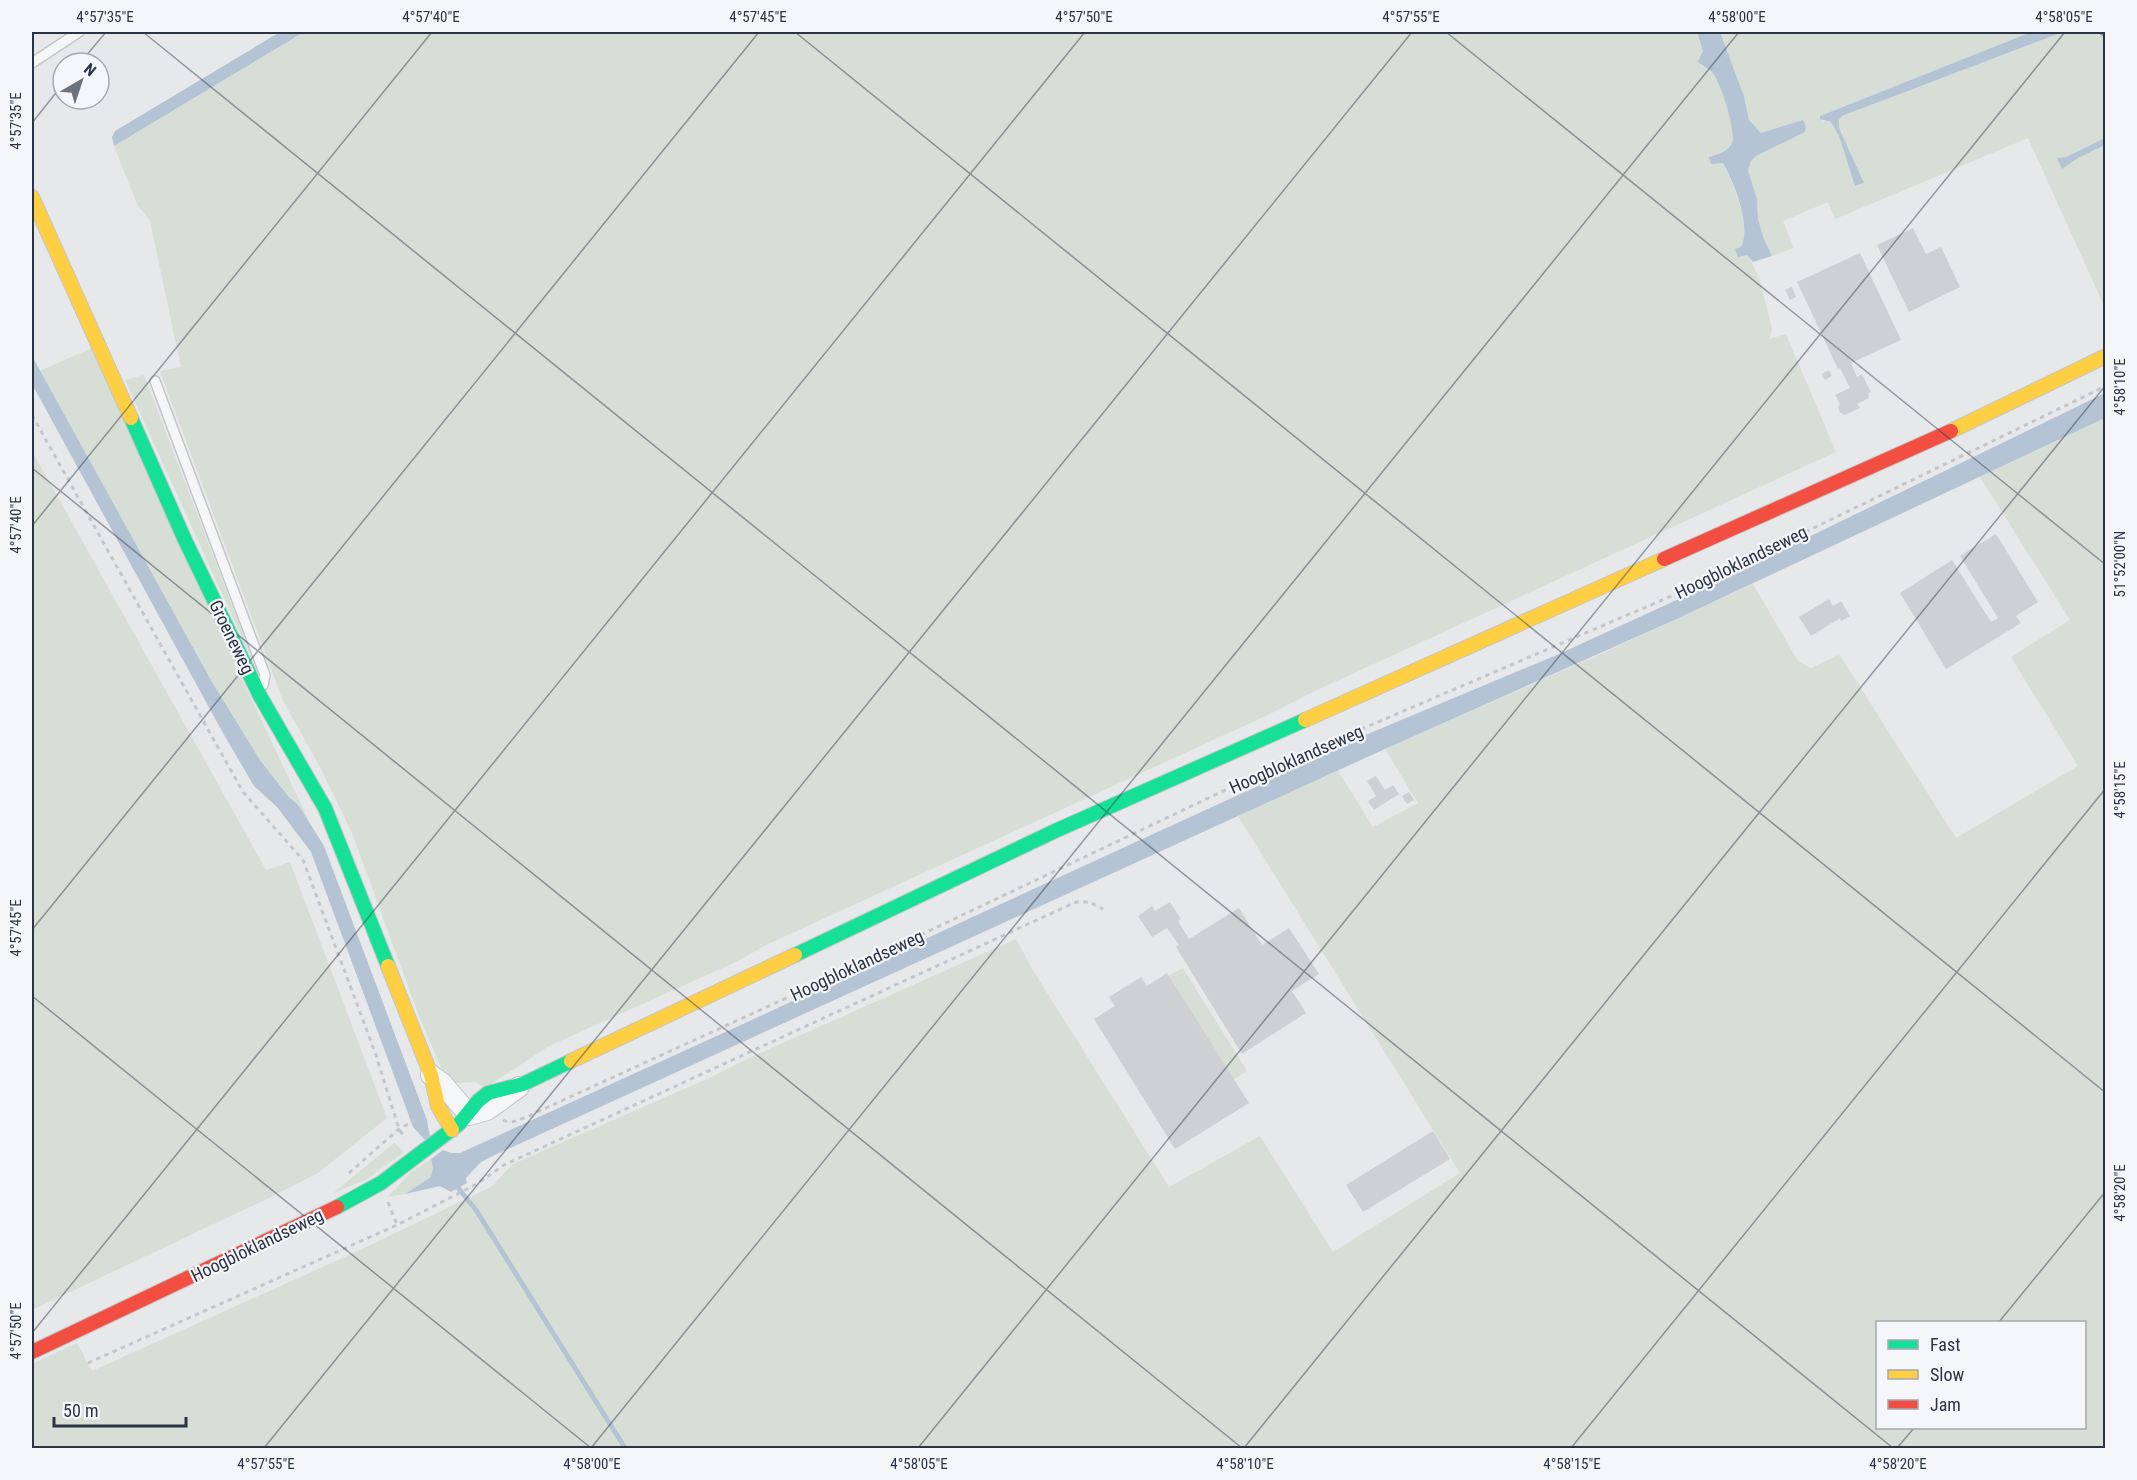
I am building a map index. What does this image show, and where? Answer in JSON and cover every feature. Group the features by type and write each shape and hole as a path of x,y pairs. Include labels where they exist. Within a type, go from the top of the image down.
{"street":[{"name":"Groeneweg","path":"34,201 184,538 260,696 325,808 431,1076 446,1134"},
{"name":"Hoogbloklandseweg","path":"32,1352 308,1222 381,1183 470,1115 492,1107 523,1084 1054,831 1923,444 2106,356"},
{"name":"Groeneweg","path":"431,1076 442,1083 470,1115"},
{"name":"Hoogbloklandseweg","path":"470,1115 485,1095 497,1089 523,1084"}],"lane":[{"path":"32,63 79,32"},
{"path":"155,381 265,675 260,696"}],"path":[{"name":"Hoogbloklandseweg","path":"492,1107 507,1122 524,1118 830,978 1280,764 1688,589 2106,386"},
{"path":"32,415 243,792 303,860 375,1052 399,1129"},
{"path":"88,1363 397,1225 475,1185 504,1165 1076,902 1089,902 1103,909"},
{"path":"345,1176 399,1129 410,1123"}],"shaded area":[{"path":"304,32 1697,32 1703,51 1700,57 1701,66 1713,72 1717,78 1733,129 1733,142 1729,148 1709,158 1715,163 1723,163 1744,221 1745,239 1741,247 1735,249 1742,255 1748,255 1759,278 1772,329 1769,339 1786,334 1836,452 766,945 738,961 549,1046 485,1088 476,1082 447,1081 419,1016 352,833 320,767 283,701 160,371 181,367 150,221 137,204 114,146"},
{"path":"1720,32 2031,32 1820,116 1823,121 1831,122 1839,136 1855,186 1864,183 1839,128 1839,120 1842,116 2063,32 2105,32 2105,138 2066,157 2057,158 2062,168 2105,145 2105,308 2028,138 1835,219 1828,202 1783,221 1794,248 1772,256 1758,219 1757,199 1748,170 1751,161 1756,156 1805,132 1781,128 1761,133 1749,120 1744,96"},
{"path":"92,348 201,592 309,821 260,760 212,682 40,371"},
{"path":"144,375 256,668 125,380"},
{"path":"2105,418 2105,1448 32,1448 32,1364 77,1343 92,1371 356,1252 491,1187 513,1164 1016,939 1034,972 1169,1187 1260,1136 1333,1252 1460,1173 1238,816 1338,771 1373,827 1418,803 1385,749 1753,584 1798,661 1811,668 1838,655 1841,657 1956,838 2078,766 2011,657 2070,620 1980,477"},
{"path":"32,451 266,870 290,862 387,1118 318,1173 32,1310"},
{"path":"1183,968 1247,1071 1227,1084 1163,978"},
{"path":"394,1143 404,1152 367,1179 332,1194"},
{"path":"431,1159 432,1177 405,1194 388,1197 410,1173"}],"water":[{"path":"280,32 304,32 114,146 112,137 115,131"},
{"path":"1697,32 1720,32 1744,96 1749,120 1761,133 1803,120 1806,126 1805,132 1756,156 1751,161 1748,170 1757,199 1758,219 1772,256 1753,262 1747,255 1738,257 1735,249 1741,247 1744,228 1740,205 1732,181 1723,163 1711,164 1709,157 1728,149 1733,138 1727,107 1719,85 1712,72 1698,61 1703,51"},
{"path":"2031,32 2063,32 1842,116 1839,120 1839,128 1864,183 1855,186 1839,136 1831,122 1820,119 1820,116"},
{"path":"2105,138 2105,145 2078,158 2062,169 2057,158 2066,157"},
{"path":"32,356 212,682 260,760 289,797 299,806 324,846 427,1120 430,1137 425,1140 413,1127 311,852 277,807 254,786 223,733 32,384"},
{"path":"2105,393 2105,418 1679,618 1385,749 499,1153 481,1162 466,1178 467,1183 451,1192 440,1186 405,1194 431,1177 433,1168 431,1159 443,1150 460,1153 1363,736 1559,654 1718,581"}],"building":[{"path":"1913,228 1926,254 1941,247 1960,287 1909,312 1877,245"},
{"path":"1860,253 1901,340 1851,363 1857,377 1862,374 1871,392 1868,394 1869,398 1857,404 1860,408 1845,415 1840,413 1838,407 1840,404 1835,395 1850,388 1840,368 1838,369 1797,282"},
{"path":"1792,287 1796,297 1790,300 1785,290"},
{"path":"1829,370 1832,376 1825,380 1822,374"},
{"path":"1996,534 2038,602 2016,616 2021,623 1946,669 1900,593 1952,560 1991,622 1998,618 1960,556"},
{"path":"1829,599 1833,606 1841,601 1850,616 1841,621 1840,618 1811,636 1799,617"},
{"path":"1376,776 1385,790 1393,785 1399,794 1374,810 1368,801 1376,796 1367,781"},
{"path":"1409,792 1414,800 1407,804 1402,796"},
{"path":"1170,902 1181,919 1178,921 1189,939 1239,908 1262,945 1289,928 1319,974 1292,991 1306,1013 1242,1054 1176,947 1179,945 1167,928 1152,937 1138,916 1152,906 1155,911"},
{"path":"1167,973 1249,1103 1175,1149 1094,1019 1115,1006 1109,997 1141,977 1147,986"},
{"path":"1433,1131 1450,1159 1363,1212 1346,1185"}],"waterway":[{"path":"454,1183 476,1210 625,1448"}],"traffic: fast":[{"path":"131,418 184,538 260,696 325,808 388,966"},
{"path":"795,955 1055,831 1305,720"},
{"path":"337,1207 381,1183 459,1124 478,1101 488,1093 523,1084 571,1061"}],"traffic: slow":[{"path":"32,197 131,418"},
{"path":"1951,431 2106,356"},
{"path":"1305,720 1664,559"},
{"path":"571,1061 795,955"},
{"path":"388,966 431,1075 438,1106 452,1130"}],"traffic: jam":[{"path":"1664,559 1951,431"},
{"path":"32,1352 337,1207"}]}
